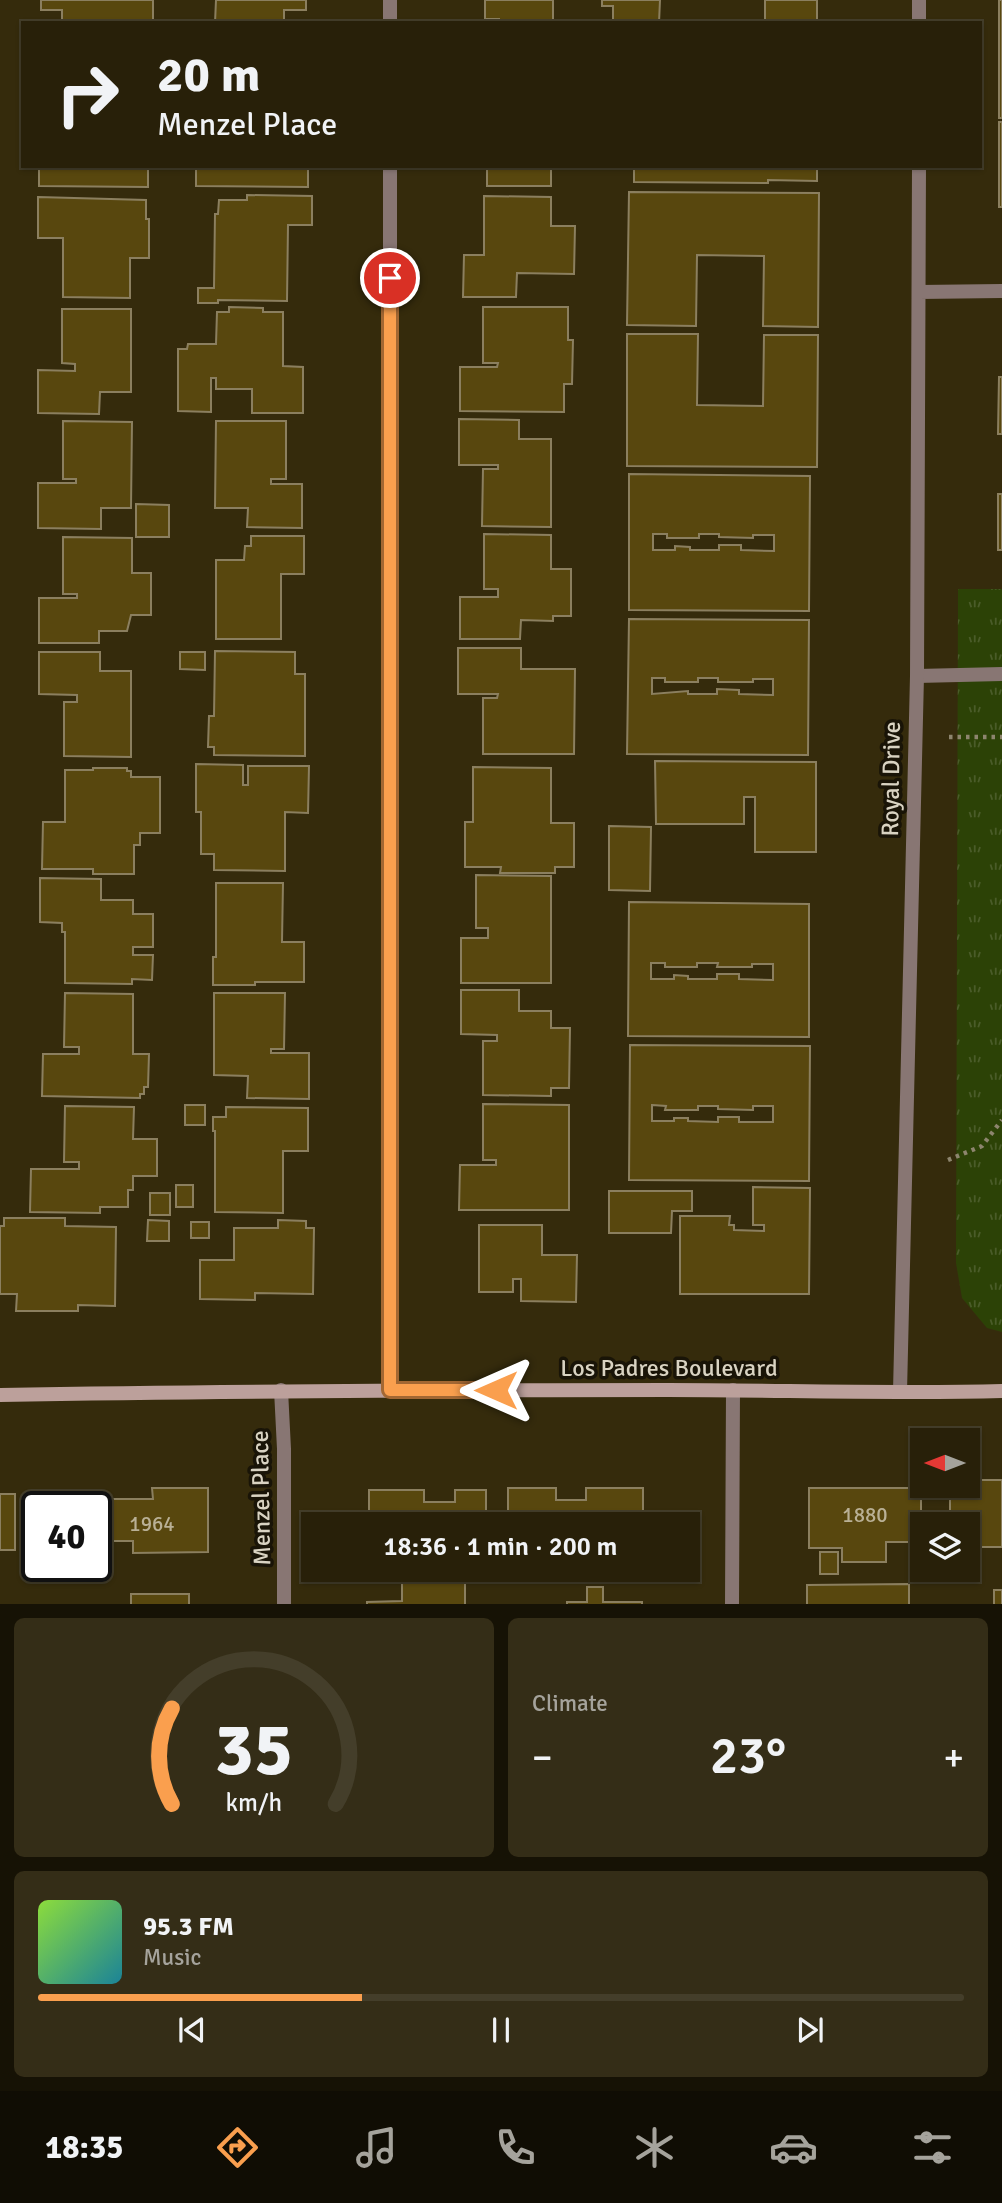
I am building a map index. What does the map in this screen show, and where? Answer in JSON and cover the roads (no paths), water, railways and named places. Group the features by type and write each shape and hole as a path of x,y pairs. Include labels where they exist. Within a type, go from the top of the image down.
{"street":[{"path":"390,0 390,21"},
{"path":"919,0 919,21"},
{"path":"390,168 390,1390"},
{"name":"Royal Drive","path":"900,1392 917,676 919,168"},
{"path":"919,292 1002,291"},
{"path":"917,676 1002,674"},
{"name":"Los Padres Boulevard","path":"0,1395 281,1390 733,1390 828,1393 1002,1391"},
{"name":"Menzel Place","path":"281,1390 284,1449 284,1604"},
{"path":"732,1604 733,1390"}]}
